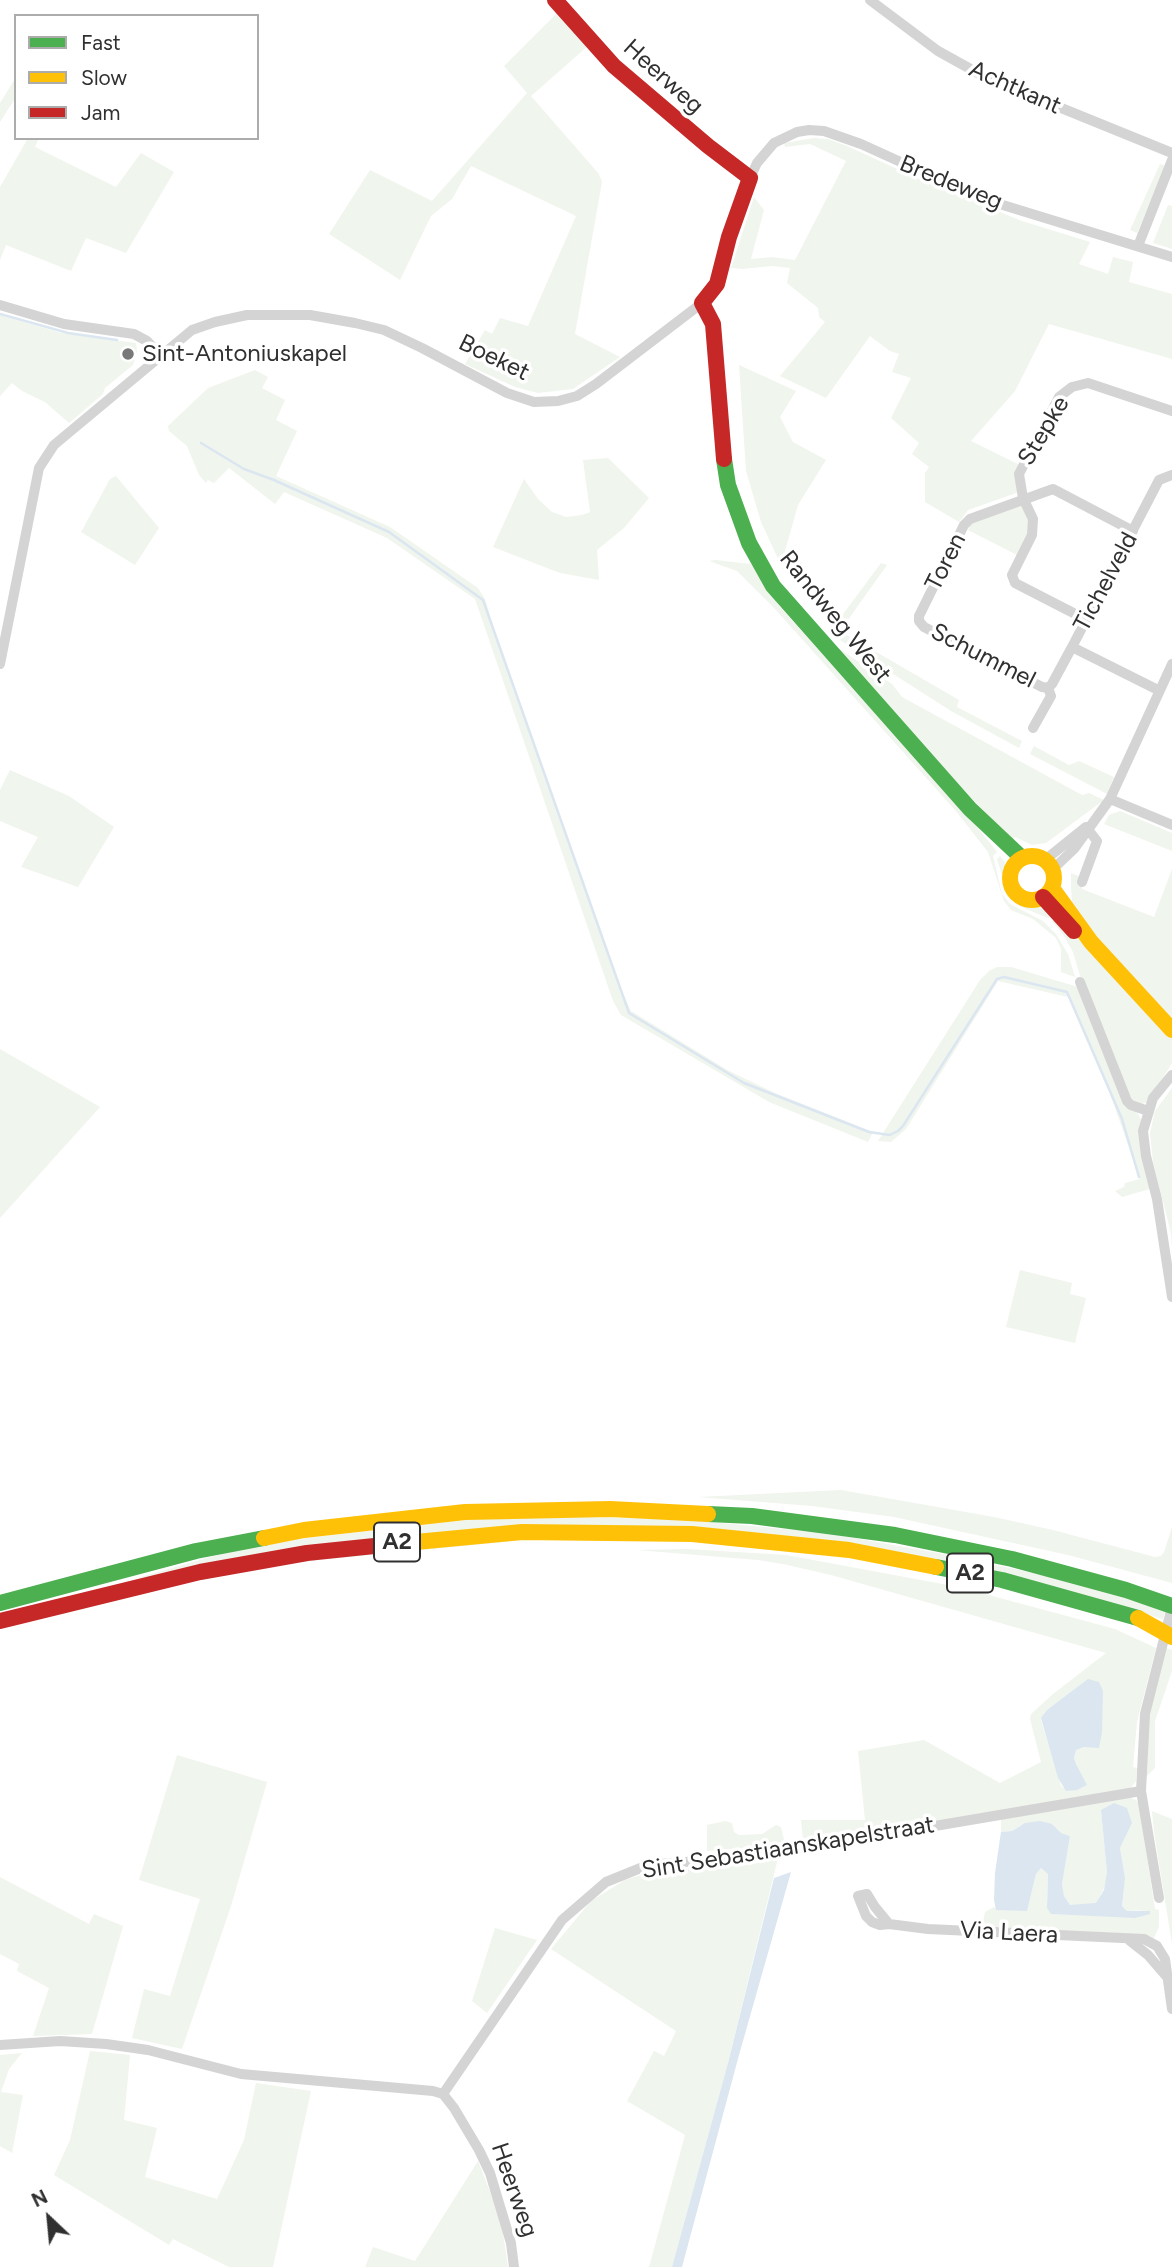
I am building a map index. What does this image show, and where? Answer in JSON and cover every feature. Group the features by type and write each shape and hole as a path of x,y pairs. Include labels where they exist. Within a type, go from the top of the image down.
{"main road":[{"name":"Heerweg","path":"555,0 614,65 708,146 750,178"},
{"name":"Boeket","path":"702,303 717,284 729,237 750,178"},
{"name":"Randweg West","path":"702,303 713,324 728,485 749,543 773,586 1018,862"},
{"path":"1034,856 1049,864 1054,875 1047,892 1029,900 1016,892 1010,879 1018,862 1034,856"},
{"path":"1047,892 1080,937 1091,942 1172,1030"},
{"name":"A2","path":"0,1603 195,1551 304,1530 465,1512 610,1509 752,1516 895,1535 1012,1559 1138,1594 1172,1607"},
{"name":"A2","path":"0,1621 200,1572 307,1553 463,1536 586,1532 692,1534 849,1550 1002,1580 1172,1630"},
{"name":"A2","path":"1138,1594 1172,1600"},
{"name":"A2","path":"1135,1617 1172,1637"}],"street":[{"name":"Achtkant","path":"870,0 938,51 985,77 1172,153"},
{"name":"Bredeweg","path":"750,178 757,163 774,144 797,132 824,131 861,144 981,198 1172,257"},
{"path":"1138,246 1172,160"},
{"name":"Boeket","path":"0,664 39,468 54,445 192,330 247,315 310,315 384,330 507,393 534,402 558,401 577,396 596,384 702,303"},
{"path":"0,304 64,324 134,334 147,341 160,355"},
{"name":"Stepke","path":"1023,498 1019,474 1059,397 1072,387 1088,383 1172,411"},
{"name":"Tichelveld","path":"1158,690 1072,646 1159,480 1172,475"},
{"name":"Toren","path":"919,621 919,616 964,525 970,519 1053,489 1133,531"},
{"path":"1023,498 1033,519 1032,535 1012,575 1015,583 1087,620"},
{"name":"Schummel","path":"919,621 924,627 1048,688 1051,696 1034,728"},
{"name":"Schummel","path":"1048,688 1072,646"},
{"path":"1049,864 1097,819 1110,799 1172,664"},
{"path":"1110,799 1172,825"},
{"path":"1082,882 1097,841 1087,828"},
{"path":"1080,982 1127,1101 1148,1111"},
{"path":"1172,1075 1153,1098 1143,1131 1172,1297"},
{"path":"1159,1898 1141,1791 1145,1714 1172,1607"},
{"name":"Sint Sebastiaanskapelstraat","path":"443,2094 562,1920 606,1882 648,1865 758,1856 1141,1791"},
{"name":"Via Laera","path":"889,1924 928,1929 1129,1940 1154,1961 1167,1977 1172,2010"},
{"path":"0,2045 60,2042 106,2044 148,2050 241,2074 443,2094"},
{"name":"Heerweg","path":"443,2094 479,2150 490,2173 511,2244 514,2267"}],"shaded area":[{"path":"558,12 588,46 531,96 599,174 602,182 575,334 620,357 573,389 538,393 515,387 465,364 485,330 492,334 500,318 528,326 576,216 471,166 452,199 431,216 400,280 329,234 370,170 432,201 527,93 504,66"},
{"path":"14,80 14,100 0,122 0,103"},
{"path":"814,138 828,139 847,146 928,183 1022,221 1090,242 1079,264 1108,274 1113,257 1133,262 1129,282 1172,294 1172,359 1049,324 1015,391 971,441 1022,466 1019,492 968,510 959,522 925,502 925,473 929,467 912,454 919,443 891,418 911,378 892,372 899,354 890,351 870,336 826,398 780,376 825,322 819,317 818,308 787,283 790,268 731,268 754,197 764,210 751,259 772,257 795,260 846,161 810,144 785,147 784,143"},
{"path":"27,140 38,140 35,147 116,187 141,153 174,172 126,253 86,238 71,271 6,245 0,260 0,187"},
{"path":"1160,164 1166,166 1137,233 1130,230"},
{"path":"1168,205 1172,206 1172,249 1153,243"},
{"path":"0,315 61,333 136,343 133,365 69,423 45,402 12,383 0,396"},
{"path":"739,365 796,391 780,417 793,442 826,460 798,505 781,565 761,522 746,471"},
{"path":"255,370 268,377 262,388 285,400 276,420 297,431 276,476 390,527 478,588 485,599 631,1011 729,1071 775,1093 873,1132 868,1142 769,1102 621,1015 613,1001 475,599 387,538 284,492 275,504 229,468 214,483 208,480 206,483 199,475 187,446 169,431 168,426 208,388"},
{"path":"608,458 649,498 624,528 597,550 599,580 560,573 493,547 524,479 538,499 552,512 566,517 582,515 590,512 583,460"},
{"path":"116,476 159,528 135,565 81,532 110,479"},
{"path":"1023,503 1032,527 1017,555 968,530 971,523"},
{"path":"709,561 751,564 780,607 974,823 997,852 993,856 1002,894 1010,904 1043,921 1056,934 1068,954 1075,977 1061,972 1061,949 1056,938 1033,919 1011,910 1004,901 988,852 955,810 775,609 737,571"},
{"path":"881,563 887,565 840,631 959,700 957,707 1022,741 1019,748 951,711 829,633"},
{"path":"826,640 892,684 902,697 1082,795 1089,793 1104,800 1046,843 1032,845 1015,837 1010,840"},
{"path":"1034,746 1069,765 1079,761 1114,777 1107,794 1030,754"},
{"path":"10,770 69,796 114,827 78,887 21,867 38,837 0,821 0,790"},
{"path":"1120,811 1172,833 1172,851 1104,824 1109,815"},
{"path":"1000,856 1005,862 1006,886 1010,894 1020,903 1045,909 1052,915 1048,918 1009,898 997,859"},
{"path":"1172,869 1172,1022 1120,967 1072,904 1071,873 1081,877 1082,889 1154,917"},
{"path":"1056,918 1085,944 1172,1037 1172,1063 1148,1102 1142,1104 1133,1100 1128,1092 1084,989 1073,952 1052,921"},
{"path":"997,967 1011,967 1078,987 1130,1107 1142,1121 1150,1189 1122,1197 1115,1191 1124,1187 1125,1183 1140,1179 1107,1085 1068,997 998,981 906,1129 891,1142 878,1141 980,980"},
{"path":"0,1049 100,1107 0,1218"},
{"path":"1172,1088 1172,1248 1171,1233 1153,1162 1150,1133 1155,1111"},
{"path":"1020,1270 1072,1283 1070,1294 1086,1298 1075,1343 1006,1327"},
{"path":"841,1490 994,1517 1155,1557 1164,1552 1172,1527 1172,1583 1068,1555 894,1517 812,1506 698,1497"},
{"path":"586,1517 690,1520 826,1533 1038,1574 1166,1609 1163,1619 1031,1583 645,1528 137,1578 228,1552 288,1540 476,1519"},
{"path":"687,1549 786,1555 959,1587 1115,1629 1156,1648 1137,1722 1133,1767 1137,1768 1136,1781 1131,1788 932,1822 926,1818 803,1841 801,1820 865,1820 858,1751 924,1740 1000,1783 1041,1762 1031,1714 1106,1653 831,1575 783,1564 637,1550","holes":["1065,1697 1099,1747 1076,1750 1074,1758 1086,1785 1069,1791 1061,1786 1041,1720 1047,1710"]},
{"path":"1166,1648 1172,1650 1172,1671 1155,1721 1155,1768 1147,1776 1148,1722"},
{"path":"1088,1679 1099,1682 1103,1691 1099,1748 1084,1747 1076,1750 1074,1758 1087,1785 1066,1791 1058,1778 1041,1718 1047,1710"},
{"path":"177,1755 267,1782 231,1906 182,2049 132,2038 144,1989 170,1996 200,1899 139,1880"},
{"path":"1129,1797 1139,1805 1155,1909 1159,1910 1159,1927 1154,1938 1145,1935 982,1927 985,1912 994,1907 1027,1911 1036,1874 1041,1868 1048,1874 1047,1903 1051,1914 1086,1915 1146,1910 1127,1911 1122,1906 1125,1878 1120,1848 1132,1823 1101,1810 1106,1884 1096,1904 1085,1905 1070,1905 1064,1896 1062,1884 1070,1836 1060,1833 1052,1824 1021,1825 1012,1831 1001,1832 1001,1818"},
{"path":"1114,1803 1127,1808 1132,1823 1120,1848 1125,1878 1122,1906 1127,1911 1150,1911 1150,1914 1135,1918 1051,1914 1047,1908 1048,1874 1041,1868 1036,1874 1027,1911 996,1910 995,1873 1001,1832 1012,1831 1025,1823 1040,1821 1052,1824 1061,1833 1070,1836 1062,1884 1064,1896 1070,1905 1096,1903 1104,1890 1107,1872 1101,1810"},
{"path":"1152,1811 1172,1819 1172,1944 1154,1832"},
{"path":"725,1821 732,1823 734,1832 739,1835 762,1834 776,1825 781,1827 785,1844 707,1851 707,1825"},
{"path":"778,1858 728,2063 672,2267 649,2267 685,2135 627,2101 654,2051 664,2056 676,2031 551,1949 591,1901 625,1880 654,1871 753,1864"},
{"path":"791,1872 682,2267 672,2267 728,2063 774,1878"},
{"path":"0,1877 89,1924 94,1914 123,1926 92,2034 33,2036 49,1988 17,1971 19,1964 0,1954"},
{"path":"495,1928 537,1940 487,2013 472,2001"},
{"path":"90,2051 130,2055 124,2120 157,2128 145,2177 217,2199 244,2140 256,2083 311,2091 273,2267 229,2267 173,2239 169,2245 54,2175 70,2140"},
{"path":"22,2053 9,2069 1,2092 23,2095 12,2153 0,2146 0,2055"},
{"path":"478,2161 501,2220 508,2267 365,2267 373,2247 415,2261"}],"waterway":[{"path":"0,314 68,333 117,340"},
{"path":"201,443 244,469 389,532 483,600 629,1013 744,1083 869,1132 890,1135 903,1126 997,979 1004,977 1067,992 1122,1119 1139,1177"}],"traffic: fast":[{"path":"724,459 728,485 749,543 773,586 970,809 1022,858"},
{"path":"708,1514 752,1516 895,1535 1012,1559 1126,1590 1172,1606"},
{"path":"0,1603 196,1551 264,1538"},
{"path":"936,1567 1002,1580 1138,1618"}],"traffic: slow":[{"path":"1032,856 1047,863 1054,878 1047,893 1032,900 1017,893 1010,878 1017,863 1032,856"},
{"path":"1052,888 1091,942 1172,1030"},
{"path":"264,1538 304,1530 465,1512 610,1509 708,1514"},
{"path":"384,1545 522,1532 692,1534 849,1550 936,1567"},
{"path":"1138,1618 1172,1637"}],"traffic: jam":[{"path":"555,0 614,66 750,178 729,237 717,284 702,303 713,324 724,459"},
{"path":"1043,897 1074,931"},
{"path":"0,1621 200,1572 307,1553 384,1545"}],"place":[{"name":"Sint-Antoniuskapel","path":"128,354"}]}
